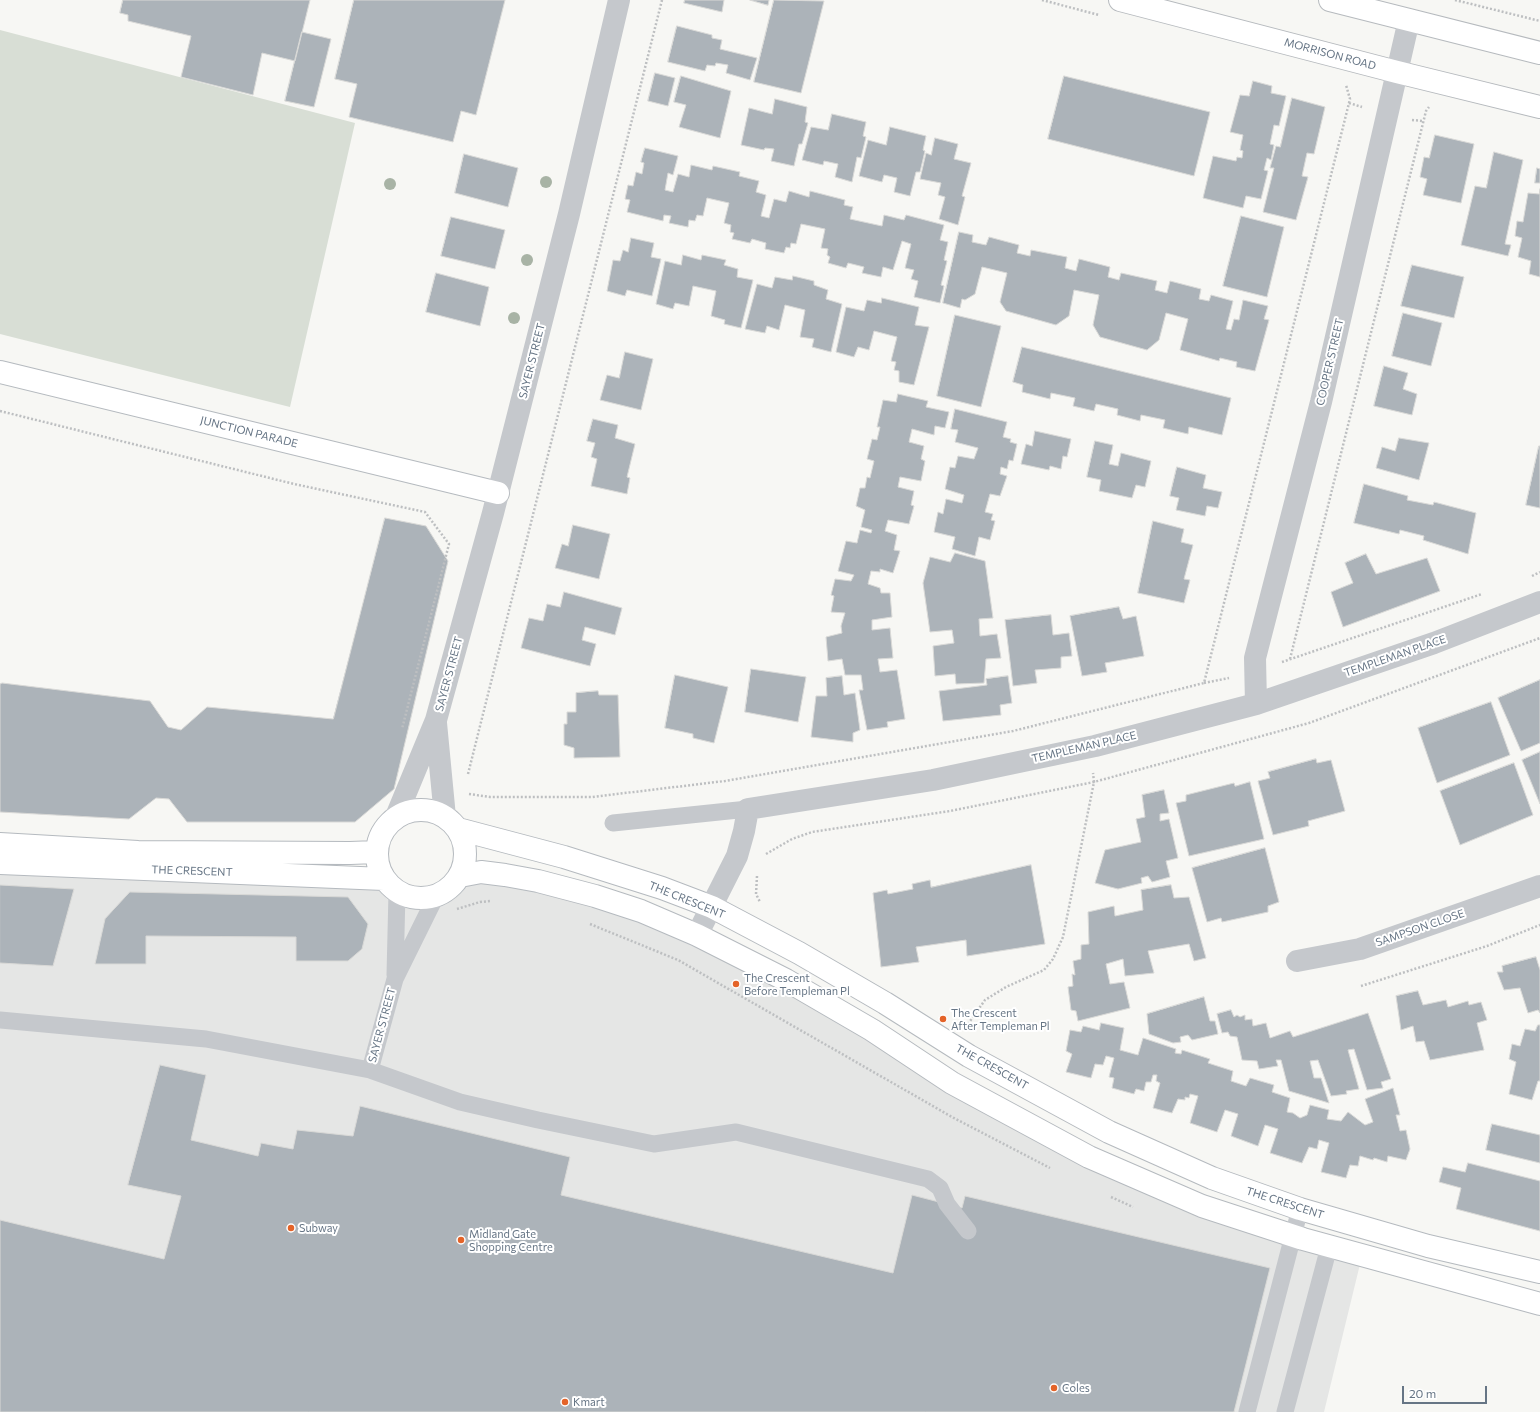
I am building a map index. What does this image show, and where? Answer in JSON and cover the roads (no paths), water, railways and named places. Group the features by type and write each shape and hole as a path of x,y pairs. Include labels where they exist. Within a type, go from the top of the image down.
{"street":[{"name":"SAYER STREET","path":"395,819 436,720 498,493 569,214 619,0"},
{"name":"MORRISON ROAD","path":"1120,0 1397,72 1540,107"},
{"path":"1330,0 1540,53"},
{"name":"COOPER STREET","path":"1256,704 1255,658 1321,402 1409,20"},
{"name":"JUNCTION PARADE","path":"0,372 498,493"},
{"name":"TEMPLEMAN PLACE","path":"748,809 933,780 1092,747 1256,704 1434,643 1540,602"},
{"name":"SAYER STREET","path":"436,720 442,790 451,823"},
{"path":"697,935 737,856 748,809"},
{"name":"THE CRESCENT","path":"0,844 138,852 376,852 379,839 385,828 395,819 407,812 419,810 433,812 451,823 662,888 712,907 798,953 885,1003 970,1056 1109,1132 1212,1178 1300,1209 1428,1246 1540,1272"},
{"name":"THE CRESCENT","path":"0,863 391,886 410,897 423,899 436,896 446,891 460,876 465,864 466,852 463,840 451,823"},
{"path":"376,852 378,866 391,886"},
{"path":"460,876 481,872 538,881 595,896 642,911 697,935 786,980 872,1030 952,1083 1089,1157 1202,1206 1293,1236 1328,1247 1540,1304"},
{"name":"SAMPSON CLOSE","path":"1297,961 1360,949 1540,886"}],"lane":[{"path":"613,823 748,809"},
{"name":"SAYER STREET","path":"391,886 395,979"},
{"name":"SAYER STREET","path":"370,1070 395,979 436,896"},
{"path":"0,1020 206,1039 370,1070 460,1102 654,1144 736,1132 928,1179 940,1188 947,1204 968,1231"},
{"path":"1247,1412 1300,1209"},
{"path":"1285,1412 1328,1247"}],"place":[{"name":"The Crescent Before Templeman Pl","path":"736,984"},
{"name":"The Crescent After Templeman Pl","path":"943,1019"},
{"name":"Subway","path":"291,1228"},
{"name":"Midland Gate Shopping Centre","path":"461,1240"},
{"name":"Coles","path":"1054,1388"},
{"name":"Kmart","path":"565,1402"}]}
